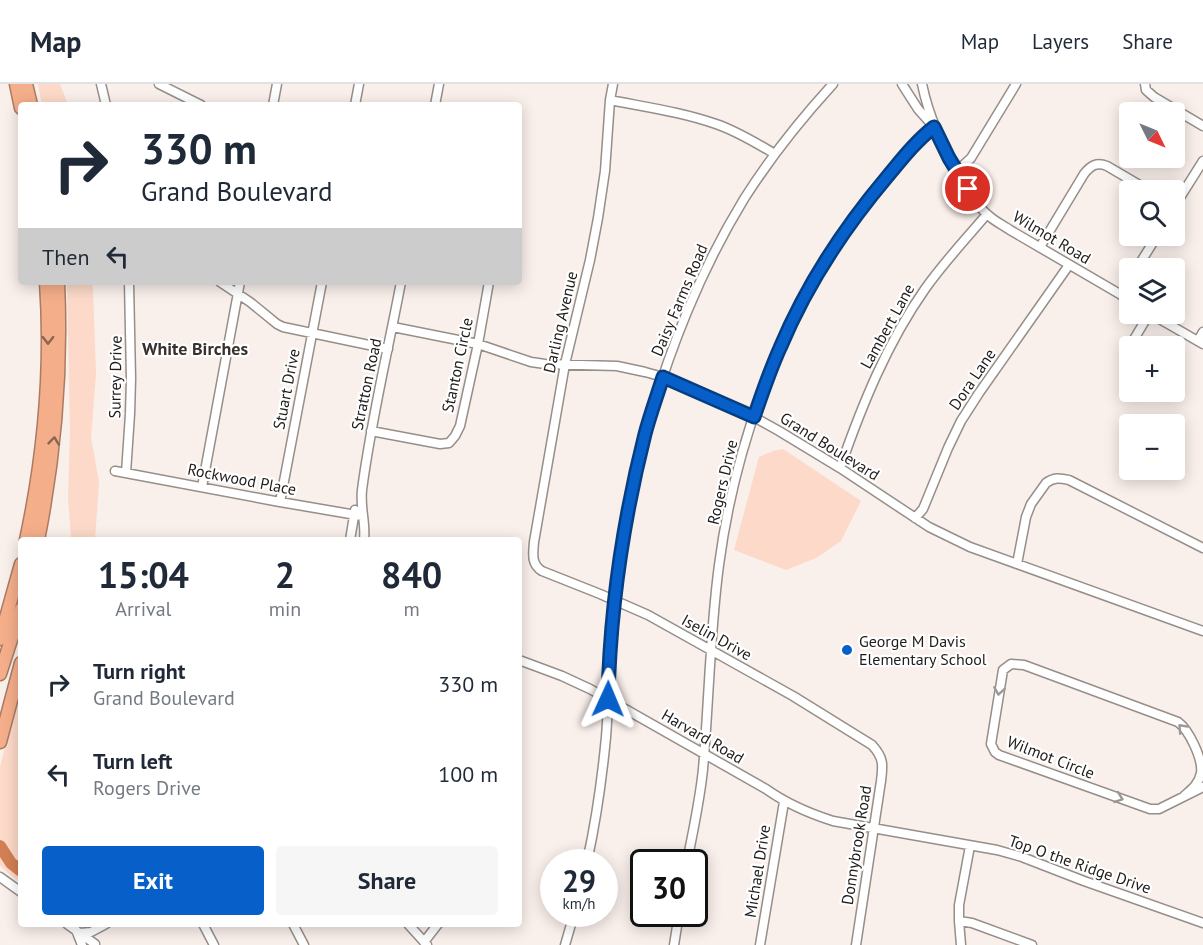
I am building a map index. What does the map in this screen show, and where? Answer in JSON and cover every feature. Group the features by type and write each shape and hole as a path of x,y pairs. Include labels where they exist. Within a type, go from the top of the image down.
{"highway":[{"path":"16,84 20,102"},
{"path":"26,84 30,102"},
{"path":"27,537 39,469 45,411 48,336 46,285"},
{"path":"39,537 50,471 57,410 58,285"},
{"path":"47,537 50,517 50,471"},
{"path":"0,639 18,575"},
{"path":"0,674 18,618"},
{"path":"0,742 18,674"}],"street":[{"path":"101,84 105,102"},
{"path":"159,84 195,102"},
{"path":"274,102 277,84"},
{"path":"356,102 359,84"},
{"path":"436,102 439,84"},
{"name":"Darling Avenue","path":"535,565 534,542 565,364 598,218 613,84"},
{"name":"Daisy Farms Road","path":"589,849 602,781 614,601 623,537 643,444 663,377 675,342 710,261 744,199 775,154 833,84"},
{"name":"Wilmot Road","path":"902,84 918,109 934,127"},
{"name":"Wilmot Road","path":"922,84 934,127 957,171 987,214 1119,293"},
{"path":"957,171 971,158 1016,84"},
{"path":"1145,84 1146,90 1154,98 1203,126"},
{"path":"610,100 662,109 717,124 775,154"},
{"name":"Rogers Drive","path":"689,849 703,770 719,565 729,508 754,417 780,347 822,267 871,197 925,134 934,127"},
{"path":"1185,191 1203,161"},
{"path":"1040,247 1088,169 1101,164 1131,180"},
{"name":"Lambert Lane","path":"840,468 868,393 903,323 938,272 987,214"},
{"name":"Dora Lane","path":"915,518 923,509 961,421 1069,265"},
{"name":"Surrey Drive","path":"126,473 131,379 129,285"},
{"path":"225,285 277,324 312,334 388,349"},
{"path":"202,487 239,285"},
{"name":"Stuart Drive","path":"280,502 321,285"},
{"name":"Stratton Road","path":"351,537 358,515 358,500 362,493 371,431 400,285"},
{"name":"Stanton Circle","path":"371,431 440,444 449,443 456,436 478,344 488,285"},
{"path":"1168,324 1200,342 1203,332"},
{"name":"Grand Boulevard","path":"393,327 478,344 531,362 617,366 663,377 754,417 808,447 928,527 1017,564 1203,631"},
{"name":"Rockwood Place","path":"115,471 358,515"},
{"path":"1017,564 1029,510 1046,483 1057,478 1069,480 1203,548"},
{"name":"Stratton Road","path":"358,515 364,537"},
{"name":"Iselin Drive","path":"535,565 542,571 648,615 793,696 877,750"},
{"name":"Harvard Road","path":"522,661 562,676 608,699 766,789 784,802 833,821 875,828"},
{"name":"Wilmot Circle","path":"1184,796 1194,787 1200,777 1201,767 1200,757 1185,728 1178,722 1024,665 1011,664 1003,670 991,744 999,755 1150,809 1159,809 1203,787"},
{"name":"Donnybrook Road","path":"856,945 883,766 881,755 877,750"},
{"name":"Michael Drive","path":"760,945 784,802"},
{"name":"Top O the Ridge Drive","path":"875,828 997,850 1022,857 1203,923"},
{"path":"961,945 959,905 970,846"},
{"path":"0,877 18,890"},
{"path":"959,921 972,923 1032,945"},
{"path":"71,927 95,944 105,927"},
{"path":"78,932 91,932 101,927"},
{"path":"205,927 214,945"},
{"path":"295,927 304,945"},
{"path":"411,927 425,943 436,927"},
{"path":"565,945 570,927"},
{"path":"674,945 677,927"},
{"path":"78,932 82,945"}],"shaded area":[{"path":"38,84 60,84 67,102 41,102"},
{"path":"67,285 92,285 96,374 91,437 99,482 95,537 71,537 68,498 70,432"},
{"path":"783,449 861,501 841,541 818,557 786,570 734,550 759,457"},
{"path":"18,696 18,881 0,865 0,767"}],"waterway":[{"path":"0,846 11,863 18,869"}],"place":[{"name":"George M Davis Elementary School","path":"847,650"}],"district":[{"name":"White Birches","path":"195,349"}],"route":[{"path":"608,699 614,601 623,537 645,433 663,377 754,417 780,347 817,277 871,197 925,134 934,127 968,189"}]}
